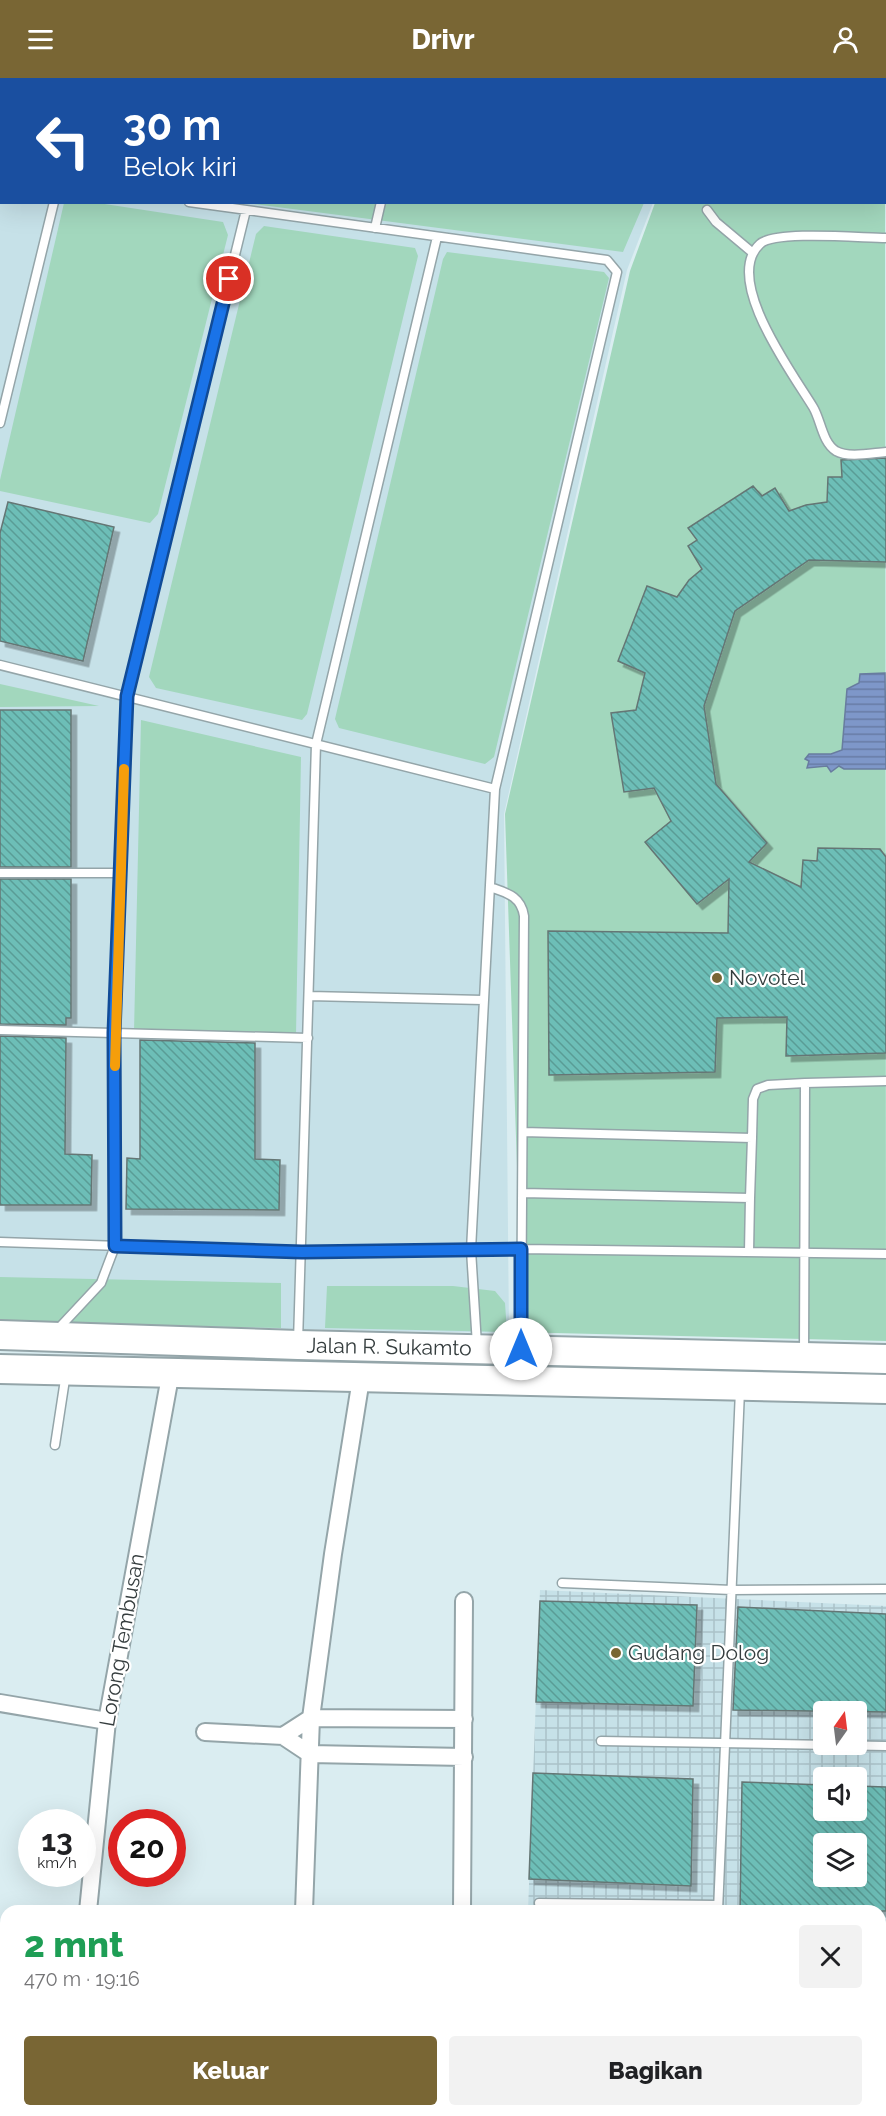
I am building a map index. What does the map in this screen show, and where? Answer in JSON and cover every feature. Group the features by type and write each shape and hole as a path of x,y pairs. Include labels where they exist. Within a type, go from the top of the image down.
{"highway":[{"name":"Jalan R. Sukamto","path":"0,1335 298,1345 886,1359"},
{"name":"Jalan R. Sukamto","path":"0,1369 171,1371 361,1379 886,1389"}],"street":[{"name":"Lorong Tembusan","path":"89,1905 107,1721 171,1371"},
{"path":"304,1905 311,1718 333,1554 361,1379"},
{"path":"462,1905 464,1601"},
{"path":"0,1703 107,1721"},
{"path":"283,1736 311,1718 464,1719"},
{"path":"205,1732 283,1736 310,1754 464,1757"}],"lane":[{"path":"0,423 54,204"},
{"path":"203,204 607,260 617,272 495,789 471,1250 477,1348"},
{"path":"375,228 381,204"},
{"path":"51,1336 101,1284 115,1246 114,1033 127,696 246,210"},
{"path":"706,210 716,222 753,254"},
{"path":"886,238 780,236 761,243 753,254 748,271 752,294 776,350 814,410 828,441 836,451 846,454 886,452"},
{"path":"298,1345 316,744 437,237"},
{"path":"0,665 495,789"},
{"path":"0,873 121,873"},
{"path":"490,887 510,894 523,907 524,1132 521,1349"},
{"path":"309,996 483,1000"},
{"path":"0,1030 308,1038"},
{"path":"749,1252 753,1099 757,1089 768,1085 886,1081"},
{"path":"804,1358 805,1083"},
{"path":"524,1132 752,1138"},
{"path":"523,1193 750,1198"},
{"path":"0,1242 302,1252 521,1249 886,1254"},
{"path":"55,1445 66,1370"},
{"path":"718,1905 741,1386"},
{"path":"562,1582 732,1590 886,1589"},
{"path":"601,1741 886,1746"},
{"path":"539,1903 611,1905"}],"shaded area":[{"path":"0,204 653,204 627,270 504,814 509,1333 0,1324"},
{"path":"540,1590 886,1606 886,1905 528,1905"}],"green space":[{"path":"64,204 105,204 223,222 228,235 158,514 150,523 0,491 0,480"},
{"path":"254,204 644,204 623,252"},
{"path":"655,204 885,204 886,1341 512,1332 521,1284 505,814 630,271"},
{"path":"264,226 415,248 418,256 307,714 302,720 156,688 149,677 256,234"},
{"path":"447,252 604,272 609,278 494,757 485,764 339,728 335,719 443,259"},
{"path":"0,684 99,706 0,707"},
{"path":"141,720 301,757 296,1035 134,1032"},
{"path":"0,1277 281,1283 281,1328 0,1322"},
{"path":"327,1286 453,1286 495,1291 505,1303 507,1332 325,1328"}],"water":[{"path":"885,673 886,769 844,769 839,766 831,772 827,766 807,768 809,761 805,759 809,754 831,754 842,750 847,689 859,683 860,674"}],"building":[{"path":"886,458 886,562 809,560 735,611 704,706 716,784 767,843 749,862 801,887 803,860 817,861 818,848 880,849 886,857 886,1053 786,1056 787,1017 717,1018 715,1072 549,1075 548,931 728,933 729,879 697,904 645,842 671,821 654,788 624,792 611,713 636,710 645,673 618,661 647,586 677,597 689,580 702,569 688,546 697,540 688,528 753,486 762,496 775,488 789,511 806,505 827,502 828,477 842,477 841,460"},
{"path":"8,502 114,527 83,661 0,641 0,533"},
{"path":"0,710 71,710 71,867 0,867"},
{"path":"0,879 71,879 71,1018 66,1018 66,1025 0,1024"},
{"path":"0,1036 66,1038 65,1154 92,1155 91,1205 0,1205"},
{"path":"140,1040 255,1043 255,1159 280,1160 279,1210 126,1209 127,1158 140,1159"},
{"name":"Gudang Dolog","path":"540,1601 697,1605 693,1706 536,1702"},
{"path":"738,1607 886,1614 886,1712 867,1712 867,1701 813,1701 813,1711 733,1710"},
{"path":"533,1773 693,1779 691,1886 529,1879"},
{"path":"742,1782 813,1785 813,1821 867,1821 867,1786 886,1787 886,1905 740,1905"}],"slow traffic":[{"path":"115,1066 114,1033 124,769"}],"place":[{"name":"Novotel","path":"717,978"},
{"name":"Gudang Dolog","path":"616,1653"}],"route":[{"path":"229,279 127,696 114,1033 115,1246 302,1252 521,1249 521,1349"}]}
